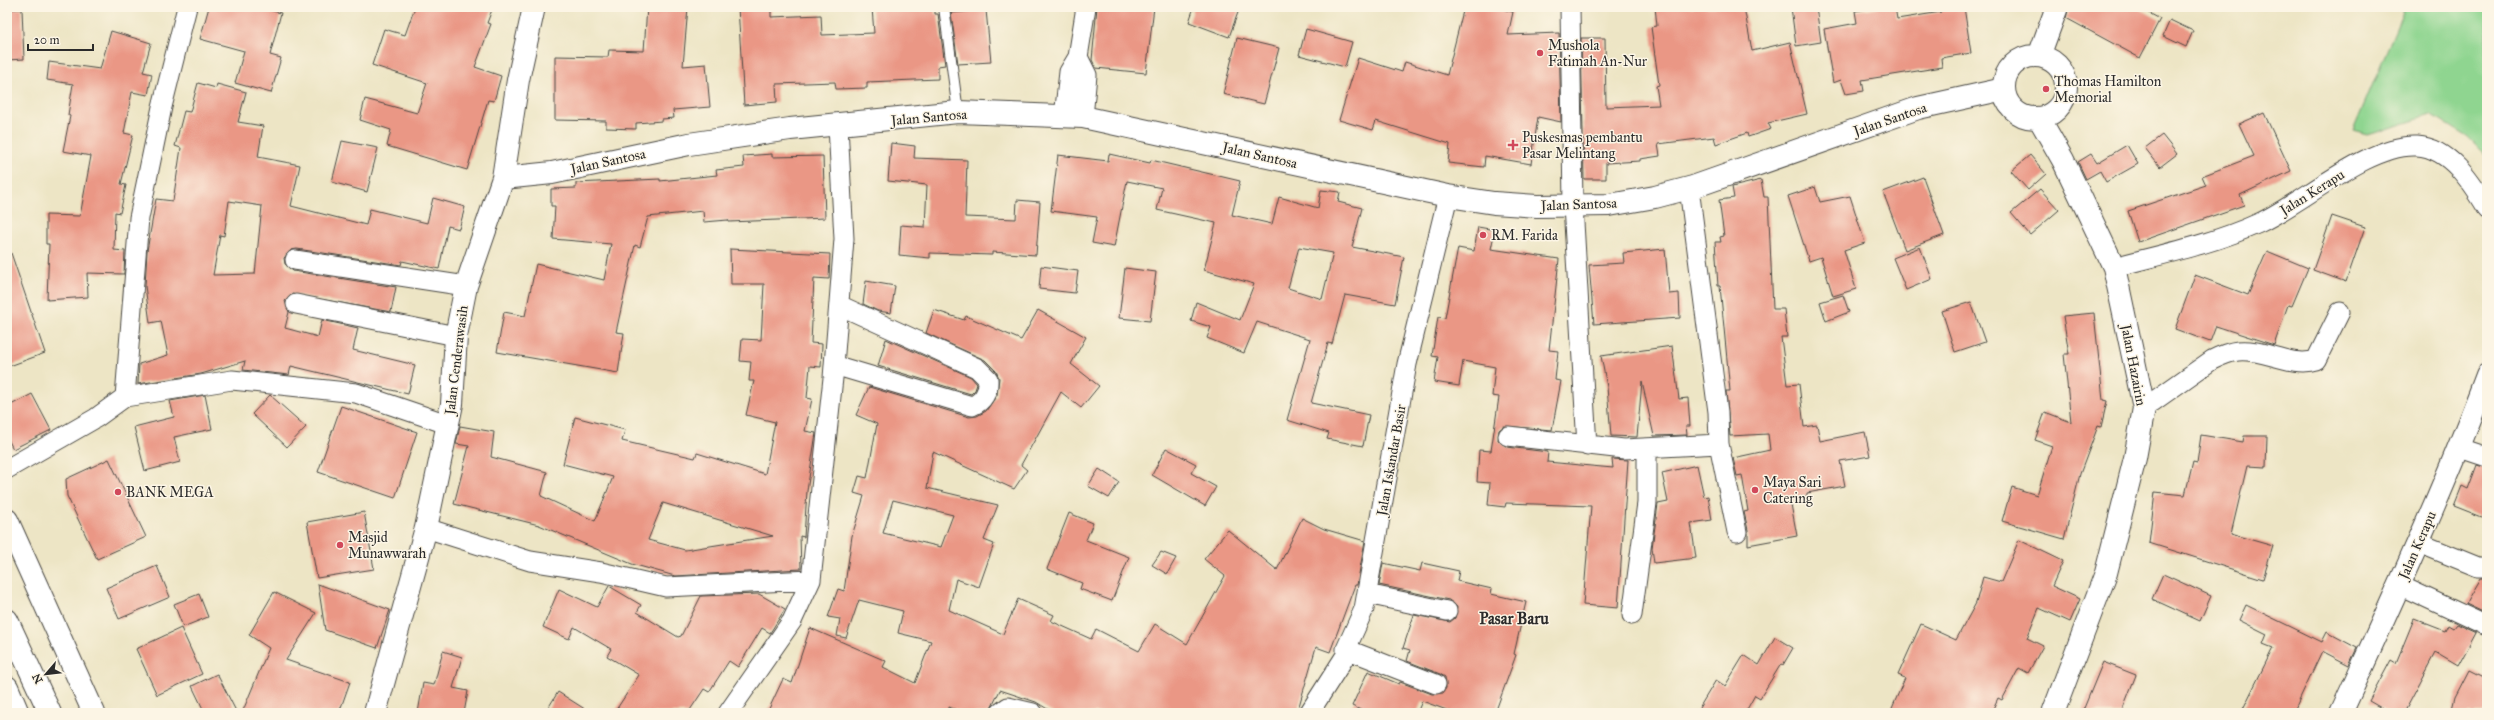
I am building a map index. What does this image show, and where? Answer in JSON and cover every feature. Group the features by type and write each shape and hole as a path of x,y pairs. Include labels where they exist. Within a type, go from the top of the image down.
{"street":[{"path":"125,397 139,218 162,107 187,7"},
{"name":"Jalan Cenderawasih","path":"375,713 426,528 452,404 456,336 466,286 503,178 518,80 534,7"},
{"path":"1074,117 1087,75 1078,57 1086,7"},
{"path":"1570,7 1573,205 1587,446"},
{"path":"2039,56 2057,7"},
{"path":"2039,56 2052,61 2062,72 2066,87 2063,101 2053,112 2039,118 2027,117 2016,111 2008,101 2004,89 2006,75 2014,64 2025,57 2039,56"},
{"name":"Jalan Santosa","path":"503,178 552,173 689,144 790,129 838,126 958,112 1074,117 1448,196 1537,206 1609,205 1689,188 1918,108 2004,89"},
{"name":"Jalan Hazairin","path":"2039,118 2063,160 2114,267 2144,408 2133,465 2106,573 2094,611 2053,713"},
{"path":"728,713 792,621 811,580 834,364 844,239 838,126"},
{"name":"Jalan Kerapu","path":"2114,267 2220,239 2252,226 2281,212 2366,159 2402,146 2427,148 2445,157 2467,178 2487,208"},
{"path":"1689,188 1718,412 1720,444 1737,532"},
{"name":"Jalan Iskandar Basir","path":"1309,713 1346,654 1346,649 1364,609 1407,364 1448,196"},
{"path":"296,260 466,286"},
{"path":"296,304 456,336"},
{"path":"834,364 972,406 978,404 989,389 988,379 978,368 839,305"},
{"path":"2144,408 2212,360 2238,351 2259,352 2303,363 2316,360 2340,312"},
{"name":"Jalan Kerapu","path":"2341,713 2419,543 2460,448 2487,375"},
{"path":"7,469 96,418 125,397 232,380 356,393 447,424"},
{"path":"1508,436 1624,450 1720,444"},
{"path":"1632,615 1647,503 1647,448"},
{"path":"2460,448 2487,457"},
{"path":"7,520 94,713"},
{"path":"426,528 530,561 601,572 666,587 811,580"},
{"path":"2419,543 2478,567 2487,568"},
{"path":"2399,585 2487,626"},
{"path":"1367,594 1447,611"},
{"path":"7,620 50,713"},
{"path":"1346,649 1436,684"},
{"path":"7,686 18,713"},
{"path":"1000,713 1008,706 1033,713"}],"lane":[{"path":"944,7 958,112"}],"green space":[{"path":"2405,7 2487,7 2487,157 2467,137 2431,115 2367,135 2353,131"}],"building":[{"path":"209,7 257,7 281,13 270,55 281,58 271,93 235,83 244,51 200,39"},
{"path":"415,7 493,7 487,23 491,24 475,67 501,76 494,101 488,100 467,170 387,146 391,130 360,120 365,99 417,113 427,83 372,65 384,29 405,35"},
{"path":"647,7 688,7 683,66 706,64 710,107 673,110 674,118 662,119 662,121 636,123 636,129 606,128 606,121 555,120 555,56 608,57 609,50 644,51"},
{"path":"738,7 771,7 771,17 821,15 822,35 874,33 872,8 935,7 935,14 938,14 945,65 938,66 938,79 867,82 867,88 836,89 835,82 776,84 777,102 744,105"},
{"path":"1097,7 1154,7 1146,73 1096,68 1092,60"},
{"path":"1194,7 1240,7 1229,37 1189,22"},
{"path":"1464,7 1495,7 1513,12 1508,35 1559,33 1561,122 1538,117 1531,164 1485,156 1484,167 1448,163 1450,144 1376,121 1373,130 1339,120 1358,58 1402,72 1405,62 1447,75"},
{"path":"1655,7 1744,7 1752,51 1790,42 1807,114 1768,123 1771,129 1748,137 1747,133 1716,144 1714,137 1658,144 1660,156 1640,159 1640,161 1606,163 1606,179 1584,179 1581,38 1605,38 1606,107 1659,105 1656,86 1659,85 1651,27 1657,26"},
{"path":"1791,7 1816,7 1821,42 1796,46"},
{"path":"1879,7 1895,7 1897,19 1941,12 1940,7 1964,7 1971,53 1941,58 1942,67 1862,80 1864,91 1846,94 1841,80 1833,83 1824,29 1857,23 1855,11"},
{"path":"2069,7 2138,7 2160,19 2140,58 2066,18"},
{"path":"7,9 22,9 24,59 7,60"},
{"path":"986,10 991,62 958,64 951,13"},
{"path":"2170,20 2193,31 2186,47 2163,36"},
{"path":"1306,29 1352,42 1345,67 1299,55"},
{"path":"111,31 151,43 143,72 152,74 148,95 132,92 124,133 133,135 121,184 126,185 120,213 115,212 114,250 125,251 124,274 87,273 88,297 47,300 49,244 46,244 46,215 80,216 91,156 63,151 70,116 68,115 73,84 47,80 49,62 100,69"},
{"path":"1237,38 1279,48 1264,104 1223,94"},
{"path":"198,83 216,88 217,84 246,92 238,122 263,126 258,157 300,165 291,206 366,225 370,209 427,223 433,198 465,207 459,229 448,226 439,269 402,261 401,265 297,249 291,250 284,258 285,264 293,271 396,287 391,312 292,294 285,301 289,312 285,328 318,337 322,320 358,328 353,350 415,365 408,394 291,366 289,375 243,370 245,361 201,374 138,384 139,364 168,355 161,321 150,323 145,286 147,251 156,199 173,201 181,148 175,146 184,111 190,112","holes":["229,201 262,206 255,274 213,275 220,235 224,236"]},
{"path":"2264,113 2291,171 2240,195 2244,205 2138,242 2128,211 2206,185 2202,176 2254,156 2239,124"},
{"path":"2162,135 2177,154 2160,167 2145,148"},
{"path":"342,141 378,148 367,192 332,182"},
{"path":"891,143 915,146 914,158 967,160 965,217 1016,219 1017,200 1040,202 1036,255 992,252 992,255 930,253 930,258 899,255 901,225 925,227 927,185 888,181"},
{"path":"2127,145 2138,164 2106,182 2100,171 2086,179 2078,162 2091,154 2097,163"},
{"path":"772,154 772,157 823,156 825,218 729,222 728,220 704,222 703,211 648,217 640,247 635,245 616,332 624,333 618,373 497,352 504,312 525,316 536,264 604,280 611,244 553,239 555,206 551,206 551,189 576,188 576,183 660,179 660,181 717,175 716,170 744,167 743,156"},
{"path":"1109,154 1150,163 1151,160 1240,181 1232,215 1272,224 1279,197 1318,208 1321,190 1340,192 1338,202 1362,208 1352,247 1404,257 1395,304 1345,295 1332,344 1328,343 1311,403 1369,415 1363,446 1327,439 1329,433 1287,420 1310,339 1257,322 1244,353 1207,338 1211,327 1191,321 1196,302 1240,320 1254,284 1204,270 1216,223 1157,210 1162,188 1127,181 1114,247 1092,243 1097,217 1051,211 1058,155 1108,161","holes":["1299,247 1333,253 1322,299 1288,288"]},
{"path":"2030,155 2046,174 2028,190 2011,171"},
{"path":"1923,177 1944,235 1905,250 1883,192"},
{"path":"1761,180 1764,197 1768,197 1773,309 1784,309 1787,337 1781,337 1787,385 1799,384 1804,427 1817,425 1820,441 1865,432 1870,456 1840,461 1845,486 1807,493 1807,496 1790,499 1797,536 1748,545 1748,530 1744,512 1748,511 1742,475 1737,476 1733,458 1770,450 1768,434 1730,436 1726,391 1730,391 1720,286 1718,286 1715,242 1721,242 1720,237 1724,236 1719,200 1734,198 1732,187"},
{"path":"1815,187 1820,202 1850,196 1865,243 1844,250 1856,289 1833,296 1821,257 1809,261 1788,196"},
{"path":"2040,189 2059,210 2030,235 2011,213"},
{"path":"2332,216 2365,227 2346,282 2313,270"},
{"path":"1478,227 1495,230 1491,249 1559,259 1549,350 1558,351 1555,380 1561,381 1552,430 1504,426 1499,430 1498,440 1507,447 1548,452 1547,462 1613,468 1612,459 1628,460 1618,608 1583,605 1591,506 1506,503 1505,507 1488,505 1490,483 1477,482 1479,450 1491,451 1499,397 1492,396 1495,367 1463,361 1459,386 1434,382 1438,357 1432,356 1438,317 1445,318 1458,248 1474,251"},
{"path":"1920,247 1932,279 1906,290 1893,258"},
{"path":"730,249 830,254 829,279 814,278 811,343 822,344 821,367 810,366 807,398 812,399 805,431 816,433 807,491 804,537 800,536 801,569 675,576 632,564 539,525 454,504 469,446 456,444 460,426 494,432 491,457 547,472 541,496 595,521 613,477 563,464 575,417 625,430 622,441 695,458 697,453 765,474 775,422 746,415 754,381 749,381 751,362 740,361 742,339 761,340 764,284 731,284","holes":["663,503 773,536 685,550 648,540"]},
{"path":"1665,249 1669,294 1679,293 1680,318 1594,324 1589,265 1624,263 1623,253"},
{"path":"10,250 45,353 7,367 7,251"},
{"path":"2267,251 2308,268 2292,306 2288,305 2274,345 2216,326 2210,342 2175,329 2195,275 2248,295"},
{"path":"1041,266 1078,271 1075,293 1039,289"},
{"path":"1125,268 1156,272 1150,321 1119,318"},
{"path":"866,281 895,286 891,313 878,311 863,304"},
{"path":"1843,295 1849,312 1826,321 1820,302"},
{"path":"1971,302 1985,342 1955,352 1942,311"},
{"path":"934,310 964,320 966,316 1021,340 1038,310 1086,337 1071,364 1099,386 1081,408 1061,392 1021,465 1027,470 1014,489 933,452 927,488 998,505 984,540 994,544 979,587 956,579 949,610 1003,634 1018,599 1054,615 1051,621 1091,639 1096,629 1139,651 1155,624 1187,644 1225,576 1204,559 1228,530 1277,570 1302,518 1324,529 1365,541 1357,585 1355,585 1330,652 1316,647 1297,713 1054,713 1036,702 1000,690 989,713 966,713 949,707 948,713 767,713 783,679 792,683 810,628 886,661 883,667 915,683 931,641 898,633 903,611 859,600 846,638 837,636 840,619 828,617 838,589 844,591 852,536 864,496 854,493 859,476 867,478 877,424 856,415 869,387 969,417 977,416 986,411 997,395 999,378 996,371 985,360 926,333","holes":["893,500 953,515 941,547 883,533"]},
{"path":"2094,313 2103,400 2107,401 2101,427 2098,426 2080,474 2064,539 2002,521 2012,487 2037,495 2052,446 2035,440 2045,412 2071,422 2064,354 2069,354 2063,316"},
{"path":"886,339 971,377 977,384 975,390 971,394 878,366"},
{"path":"1672,346 1679,399 1688,398 1690,426 1686,426 1687,435 1654,436 1642,382 1637,437 1611,436 1607,387 1601,356"},
{"path":"32,394 51,430 13,449 7,437 7,407"},
{"path":"205,395 212,429 174,437 180,462 145,471 134,427 174,417 170,401"},
{"path":"270,395 306,427 287,447 252,414"},
{"path":"341,406 417,432 395,498 318,472"},
{"path":"2201,435 2243,442 2244,436 2267,436 2266,467 2247,466 2231,534 2273,546 2263,579 2149,543 2155,492 2185,495 2193,462 2197,463"},
{"path":"1166,448 1196,464 1191,473 1216,487 1205,506 1152,475"},
{"path":"109,459 146,537 97,559 67,496 66,479"},
{"path":"1697,465 1704,497 1708,496 1712,520 1691,523 1696,558 1654,563 1652,548 1658,504 1668,502 1662,473"},
{"path":"2477,465 2487,468 2487,519 2454,506 2462,486 2468,489"},
{"path":"1099,469 1119,482 1109,498 1088,486"},
{"name":"Masjid Munawwarah","path":"364,512 374,569 317,578 307,522"},
{"path":"1069,513 1093,523 1086,540 1129,557 1112,601 1080,589 1082,583 1047,569"},
{"path":"2019,540 2063,561 2052,586 2080,599 2070,622 2039,608 2027,638 2043,646 2028,673 2019,668 2002,700 1998,698 1991,713 1890,713 1905,678 1898,675 1921,624 1956,640 1976,603 1983,577 2001,582"},
{"path":"1161,552 1176,558 1167,574 1152,565"},
{"path":"1383,563 1420,571 1422,563 1459,571 1457,581 1492,589 1491,594 1526,602 1514,654 1516,655 1495,713 1455,713 1422,701 1417,713 1367,713 1352,706 1368,671 1399,684 1400,682 1432,694 1443,693 1446,688 1445,677 1407,661 1410,650 1403,648 1414,615 1450,622 1455,618 1457,607 1449,600 1379,585"},
{"path":"157,566 170,597 119,619 106,588"},
{"path":"2163,574 2211,596 2200,621 2152,599"},
{"path":"2481,578 2487,578 2487,614 2466,604"},
{"path":"318,584 390,610 377,648 325,630"},
{"path":"609,586 641,605 637,612 678,637 681,636 701,596 759,594 785,609 770,633 762,628 738,667 729,661 709,692 704,689 688,713 614,713 639,675 607,656 611,649 574,627 569,639 543,627 559,589 597,607"},
{"path":"274,592 316,613 286,660 350,682 339,713 242,713 269,648 249,635"},
{"path":"199,594 208,617 183,627 174,604"},
{"path":"2246,605 2322,642 2327,632 2357,648 2349,665 2322,651 2293,713 2241,713 2273,648 2263,644 2267,634 2239,620"},
{"path":"2414,619 2445,631 2448,625 2453,628 2456,624 2476,633 2458,666 2436,653 2404,713 2390,713 2369,701 2391,660 2396,663"},
{"path":"181,628 202,674 157,695 136,649"},
{"path":"1775,637 1793,648 1783,665 1781,664 1760,698 1755,695 1745,713 1696,713 1716,680 1725,686 1744,655 1759,665"},
{"path":"443,651 462,657 453,688 468,691 464,713 418,713 423,683 434,685"},
{"path":"2103,662 2136,675 2121,713 2082,713"},
{"path":"2469,670 2487,679 2487,713 2451,713 2455,697"},
{"path":"217,674 237,713 205,713 192,686"},
{"path":"558,692 591,713 545,713"}],"place":[{"name":"Mushola Fatimah An-Nur","path":"1540,53"},
{"name":"Thomas Hamilton Memorial","path":"2046,89"},
{"name":"Puskesmas pembantu Pasar Melintang","path":"1513,145"},
{"name":"RM. Farida","path":"1483,235"},
{"name":"Maya Sari Catering","path":"1755,490"},
{"name":"BANK MEGA","path":"118,492"},
{"name":"Masjid Munawwarah","path":"340,545"}],"district":[{"name":"Pasar Baru","path":"1514,618"}]}
